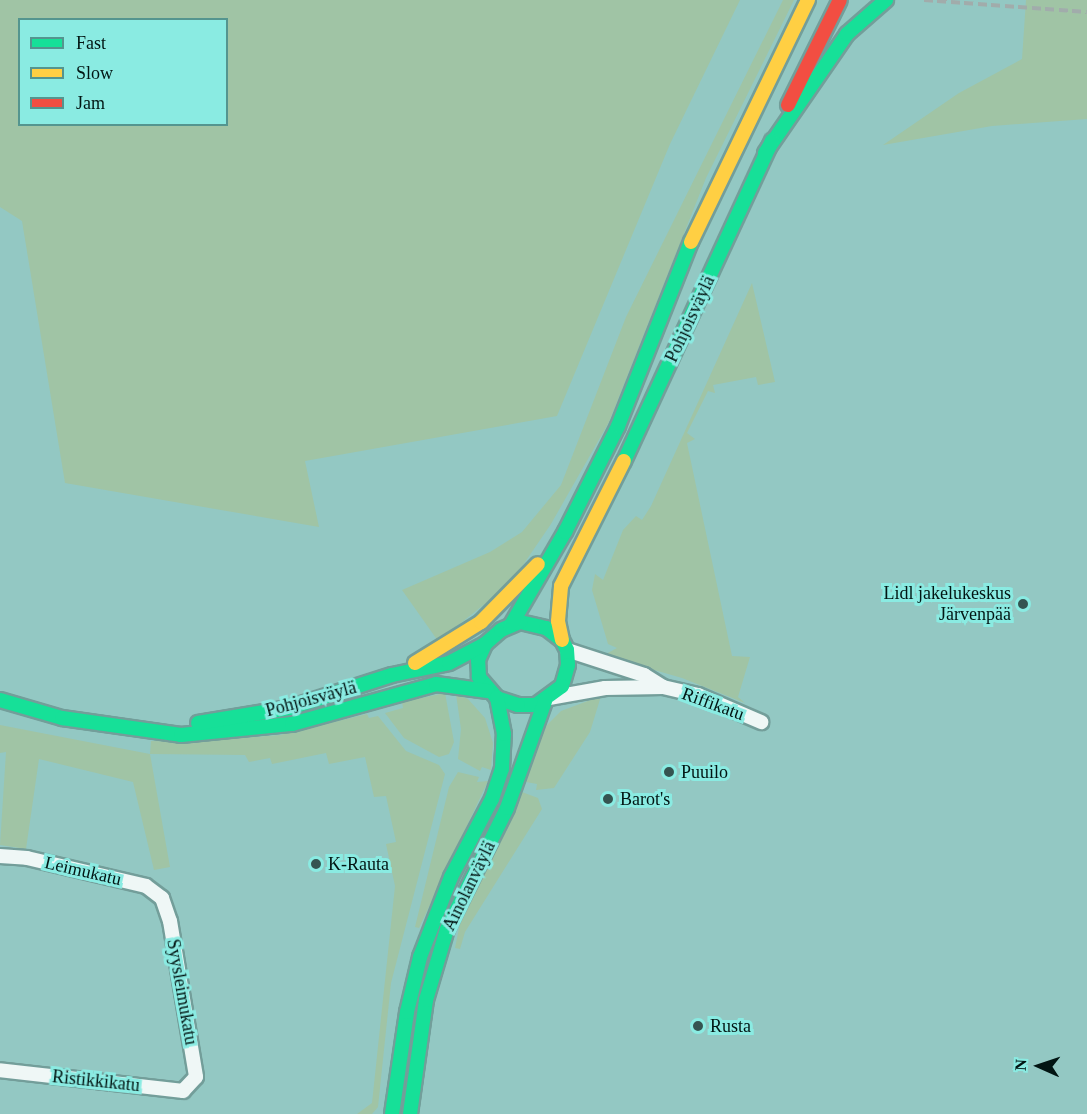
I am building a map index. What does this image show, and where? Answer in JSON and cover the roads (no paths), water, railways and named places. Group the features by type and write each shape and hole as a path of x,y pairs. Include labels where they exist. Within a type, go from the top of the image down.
{"main road":[{"name":"Pohjoisväylä","path":"511,625 565,532 618,426 705,208 808,0"},
{"name":"Pohjoisväylä","path":"564,645 558,598 561,586 609,494 765,153 840,0"},
{"path":"765,153 847,34 885,0"},
{"path":"392,675 446,648 481,622 519,586 565,532"},
{"path":"530,622 564,645 566,677 547,699 518,705 493,694 478,668 485,644 511,625 530,622"},
{"name":"Pohjoisväylä","path":"131,727 192,723 289,708 392,675 457,660 485,644"},
{"name":"Pohjoisväylä","path":"0,700 62,718 131,727 161,735 229,733 292,724 430,685 493,694"},
{"name":"Ainolanväylä","path":"392,1114 407,1012 420,957 451,877 492,800 502,769 504,734 493,694"},
{"name":"Ainolanväylä","path":"410,1114 426,1000 447,929 507,808 527,743 547,699"}],"street":[{"name":"Riffikatu","path":"564,645 644,675 663,687"},
{"name":"Riffikatu","path":"547,699 605,688 663,687 698,695 761,722"},
{"name":"Leimukatu","path":"0,856 27,858 146,886 162,898"},
{"name":"Syysleimukatu","path":"162,898 170,921 186,1009 196,1077 191,1084"},
{"name":"Ristikkikatu","path":"0,1070 183,1090 191,1084"}],"railway":[{"path":"924,0 1087,12"}],"place":[{"name":"Lidl jakelukeskus Järvenpää","path":"1023,604"},
{"name":"Puuilo","path":"669,772"},
{"name":"Barot's","path":"608,799"},
{"name":"K-Rauta","path":"316,864"},
{"name":"Rusta","path":"698,1026"}]}
